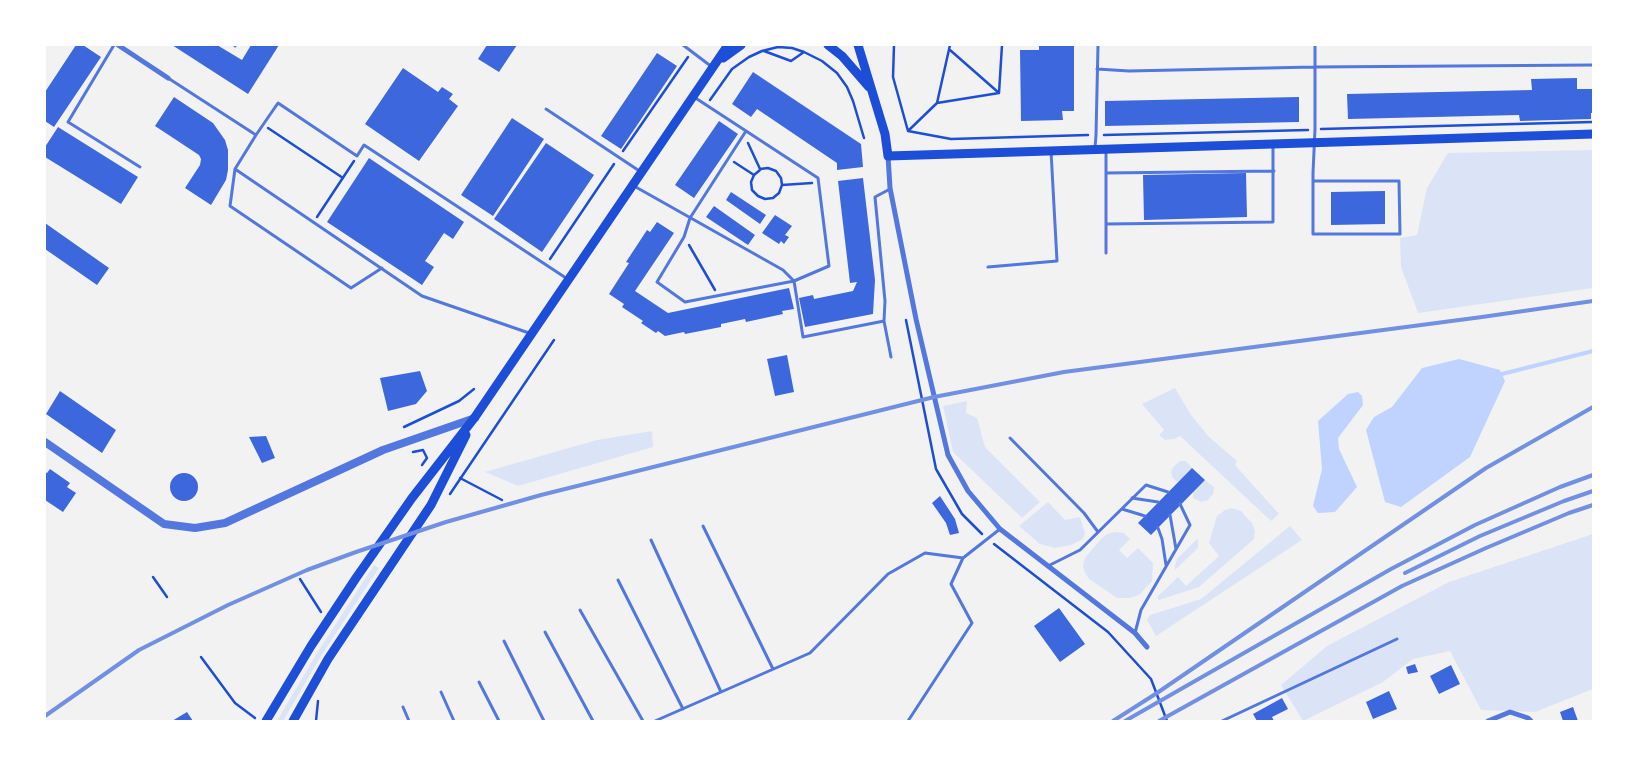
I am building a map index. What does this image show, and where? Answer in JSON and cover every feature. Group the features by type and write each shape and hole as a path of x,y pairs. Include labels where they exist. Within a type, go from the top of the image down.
{"main road":[{"path":"266,721 311,646 406,506 476,417 728,45"},
{"path":"716,65 741,45"},
{"path":"828,45 852,67 874,94"},
{"path":"858,45 885,134 888,156 1593,134"},
{"path":"293,721 328,659 431,506 476,417"}],"street":[{"path":"118,45 168,78"},
{"path":"888,156 890,188 916,319 948,455 968,491 1000,529 1135,634 1147,647"},
{"path":"45,442 164,524 195,528 225,523 383,450 476,417"},
{"path":"1488,721 1510,712 1528,718 1531,721"}],"lane":[{"path":"114,45 68,122 140,167"},
{"path":"683,45 716,65"},
{"path":"1095,149 1098,45"},
{"path":"1313,181 1399,181 1400,234 1313,234 1313,181 1315,142 1315,45"},
{"path":"1097,69 1593,65"},
{"path":"168,78 256,135"},
{"path":"694,97 818,178 829,266 794,281 686,302 657,282 684,237 690,218 746,131"},
{"path":"382,268 351,288 230,206 235,169 278,103 357,156 364,145 569,280"},
{"path":"546,109 642,173"},
{"path":"1106,224 1273,222 1273,143"},
{"path":"1106,148 1106,253"},
{"path":"988,267 1057,261 1051,150"},
{"path":"235,169 422,296 532,334"},
{"path":"1106,173 1274,171"},
{"path":"633,186 783,270 794,281 803,338 884,321"},
{"path":"890,188 875,197 885,301 884,321 891,357"},
{"path":"1010,438 1084,513 1098,532"},
{"path":"1048,566 1080,550 1146,485 1168,492"},
{"path":"1132,498 1158,502"},
{"path":"1135,634 1141,610 1190,524 1180,504"},
{"path":"1121,509 1145,516"},
{"path":"1170,515 1176,550"},
{"path":"703,526 772,669"},
{"path":"1158,528 1162,539 1166,566"},
{"path":"908,721 972,623 951,584 962,558 1000,529"},
{"path":"650,540 721,692"},
{"path":"654,721 810,653 888,574 925,553 962,558"},
{"path":"618,580 683,709"},
{"path":"580,610 643,721"},
{"path":"545,632 593,721"},
{"path":"1222,721 1397,639"},
{"path":"504,640 544,721"},
{"path":"479,682 499,721"},
{"path":"441,692 454,721"},
{"path":"403,707 409,721"}],"path":[{"path":"894,45 893,77 908,131"},
{"path":"908,131 937,103 950,45"},
{"path":"999,94 1002,45"},
{"path":"706,105 732,69 749,57 762,50 778,47 792,48 822,61 837,73 847,87 853,101 864,138"},
{"path":"949,49 999,94"},
{"path":"764,51 791,61 804,52"},
{"path":"937,103 999,94"},
{"path":"908,131 951,139 1593,122"},
{"path":"263,125 343,178"},
{"path":"746,131 747,142 760,170"},
{"path":"314,222 357,156"},
{"path":"729,159 754,175"},
{"path":"768,168 776,171 781,178 782,185 779,193 773,198 765,199 758,196 752,190 751,182 754,175 760,170 768,168"},
{"path":"782,185 819,183"},
{"path":"684,237 718,295"},
{"path":"904,311 936,469 962,514 988,540 1108,632 1150,679 1167,721"},
{"path":"450,494 554,340"},
{"path":"404,427 459,401 474,389"},
{"path":"460,478 502,500"},
{"path":"153,577 167,597"},
{"path":"300,579 322,614"},
{"path":"201,657 235,703 255,718"},
{"path":"316,721 318,701"}],"shaded area":[{"path":"1593,150 1593,288 1418,313 1401,267 1400,238 1417,235 1427,188 1448,153"},
{"path":"1175,388 1191,415 1209,437 1237,461 1235,465 1279,514 1271,521 1180,436 1165,440 1159,435 1164,430 1142,404"},
{"path":"967,401 966,413 977,418 985,447 1040,502 1022,518 953,452 943,406"},
{"path":"652,431 653,447 518,486 485,472 597,440"},
{"path":"1180,461 1186,461 1192,468 1178,483 1172,477 1171,471"},
{"path":"1205,480 1214,487 1213,494 1208,500 1201,502 1193,498 1193,491"},
{"path":"1048,502 1065,520 1080,517 1085,533 1083,539 1071,545 1055,548 1040,544 1019,526"},
{"path":"1232,508 1241,511 1252,523 1255,531 1254,539 1199,587 1159,600 1157,597 1178,577 1186,586 1219,556 1209,543 1217,516 1225,510"},
{"path":"1290,526 1302,540 1156,636 1147,620 1150,615 1201,599"},
{"path":"1115,532 1124,533 1130,539 1119,550 1127,558 1138,548 1153,563 1152,581 1139,595 1130,598 1117,598 1089,579 1083,566 1085,558 1101,539 1107,534"},
{"path":"1593,534 1593,689 1535,712 1481,710 1450,651 1413,659 1383,682 1303,721 1281,685 1327,646 1449,582"},
{"path":"1198,538 1198,548 1175,570 1177,559"},
{"path":"374,565 379,568 321,656 283,721 277,721 317,653"}],"water":[{"path":"1459,359 1500,370 1505,381 1470,457 1401,507 1385,502 1366,430 1374,417 1392,407 1422,368"},
{"path":"1358,392 1362,396 1363,405 1338,438 1339,449 1357,487 1335,512 1318,513 1313,506 1322,469 1318,421 1348,394"}],"building":[{"path":"76,45 83,45 101,57 54,127 45,121 45,92"},
{"path":"172,45 217,45 242,60 251,45 279,45 248,94"},
{"path":"487,45 517,45 499,72 478,59"},
{"path":"1039,45 1074,45 1074,111 1062,111 1063,120 1021,121 1020,50 1039,50"},
{"path":"657,53 677,66 621,149 601,136"},
{"path":"403,68 438,92 442,87 453,94 449,99 458,106 419,161 365,124"},
{"path":"753,72 861,144 863,167 837,170 837,163 757,109 751,117 732,104"},
{"path":"1577,78 1577,89 1593,89 1593,113 1591,113 1591,119 1520,121 1519,115 1348,119 1347,94 1532,90 1531,79"},
{"path":"174,97 213,123 225,140 228,150 226,180 211,205 185,188 200,165 201,159 199,155 155,126"},
{"path":"1299,97 1299,122 1105,126 1105,101"},
{"path":"512,118 544,139 493,216 461,195"},
{"path":"719,121 738,134 694,198 675,185"},
{"path":"58,127 138,177 121,204 45,157 45,147"},
{"path":"546,143 594,175 542,252 494,219"},
{"path":"369,158 464,222 453,239 444,233 425,261 434,267 422,285 327,222"},
{"path":"1246,173 1247,217 1144,220 1143,175"},
{"path":"863,178 875,280 873,314 805,327 799,298 813,295 814,299 853,291 857,282 850,283 838,181"},
{"path":"1385,191 1385,224 1331,225 1331,192"},
{"path":"731,192 766,215 760,224 726,200"},
{"path":"714,206 755,235 748,245 706,217"},
{"path":"775,215 792,226 785,235 789,237 784,244 781,241 779,244 762,233"},
{"path":"657,222 674,233 635,291 668,313 789,288 794,309 782,311 783,314 746,322 745,319 721,324 721,327 685,334 684,332 665,336 658,331 656,333 641,323 643,321 622,307 624,304 609,294 629,263 626,262 647,230 650,232"},
{"path":"45,223 109,268 97,285 45,249"},
{"path":"787,355 794,392 775,396 767,359"},
{"path":"420,371 427,391 416,404 388,411 380,378"},
{"path":"60,391 116,430 102,453 46,414"},
{"path":"266,436 275,458 262,463 249,437"},
{"path":"1192,468 1205,480 1151,535 1138,523"},
{"path":"50,469 70,483 67,487 76,493 63,512 45,500 45,472 47,473"},
{"path":"184,473 194,477 198,487 194,497 184,501 174,497 170,487 174,477"},
{"path":"940,496 955,519 959,533 950,535 946,523 932,503"},
{"path":"1059,608 1085,644 1060,662 1034,626"},
{"path":"1415,664 1418,672 1408,674 1406,667"},
{"path":"1451,665 1460,684 1439,694 1430,676"},
{"path":"1389,691 1397,709 1373,719 1366,702"},
{"path":"1282,698 1288,709 1272,717 1274,721 1257,721 1253,714"},
{"path":"1573,707 1578,721 1563,721 1560,712"},
{"path":"187,712 193,721 172,721"}],"waterway":[{"path":"1502,374 1593,351"}],"railway":[{"path":"45,716 139,650 228,605 307,570 356,552 446,522 541,495 934,397 1064,372 1593,301"},
{"path":"1113,721 1157,693 1486,468 1593,407"},
{"path":"1125,721 1391,569 1475,525 1560,487 1593,475"},
{"path":"1405,573 1480,536 1593,491"},
{"path":"1159,721 1402,586 1486,548 1569,513 1593,505"}]}
